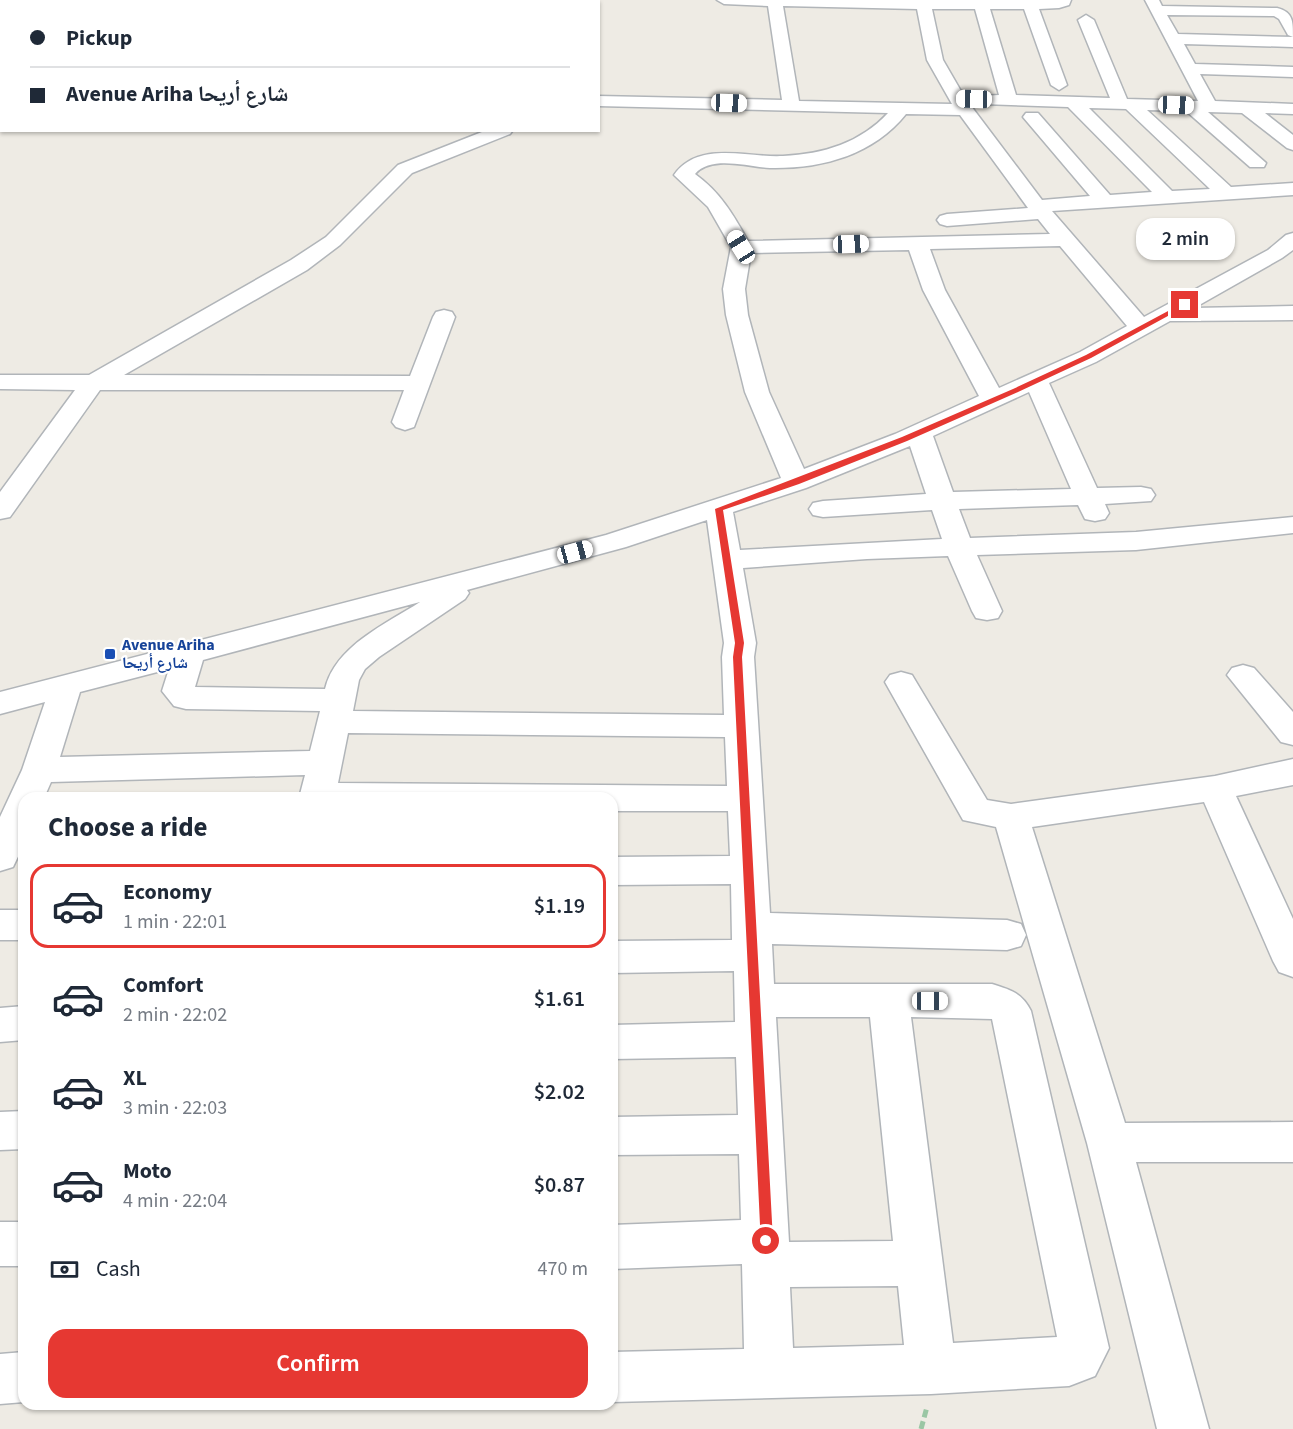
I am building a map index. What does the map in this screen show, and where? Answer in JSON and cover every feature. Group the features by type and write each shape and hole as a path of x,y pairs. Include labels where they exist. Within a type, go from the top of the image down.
{"street":[{"path":"724,0 851,1 924,5 1059,4 1064,0"},
{"path":"775,1 792,106"},
{"path":"977,3 1009,100"},
{"path":"1030,4 1059,85"},
{"path":"924,5 935,60 961,105 1040,209 1142,329"},
{"path":"1158,11 1216,6 1272,12 1291,26"},
{"path":"1158,11 1291,26"},
{"path":"1158,11 1199,87 1200,106 1257,164"},
{"path":"1086,20 1126,104 1226,193"},
{"path":"1177,45 1291,26"},
{"path":"1177,45 1293,55"},
{"path":"1189,69 1293,72"},
{"path":"1199,87 1222,88"},
{"path":"600,101 903,108 1009,100 1293,109"},
{"path":"1073,102 1166,196"},
{"path":"1246,107 1293,144"},
{"path":"796,482 757,392 737,315 734,289 741,247 717,204 702,188 684,175 686,168 693,163 709,159 781,161 813,159 845,151 871,140 888,127 903,108"},
{"path":"1032,117 1104,200"},
{"path":"0,511 92,383 299,265 333,241 405,169 499,132"},
{"path":"947,220 1104,200 1293,189"},
{"path":"741,247 1066,240"},
{"path":"917,242 934,290 993,400"},
{"path":"0,703 616,541 796,482 919,433 1036,381 1142,329 1287,249"},
{"path":"1167,315 1293,313"},
{"path":"405,422 444,317"},
{"path":"1036,381 1108,542"},
{"path":"0,382 418,383"},
{"path":"919,433 959,548 987,611"},
{"path":"823,509 943,501 1141,495"},
{"path":"719,509 740,643 738,657 761,1134 769,1373"},
{"path":"727,560 867,550 1136,541 1293,525"},
{"path":"320,785 344,681 353,663 368,650 473,579"},
{"path":"189,655 178,691 186,698 336,711 741,726"},
{"path":"1243,675 1293,734"},
{"path":"901,682 976,811 1011,818 1215,788 1293,771"},
{"path":"66,686 33,784 320,785 476,792"},
{"path":"1215,788 1293,961"},
{"path":"618,798 746,799"},
{"path":"1011,818 1109,1143 1183,1429"},
{"path":"7,847 18,819"},
{"path":"618,871 749,870"},
{"path":"0,925 18,925"},
{"path":"618,956 751,941 1007,935"},
{"path":"889,1001 931,1369"},
{"path":"618,1041 754,1019 889,1001 992,1001 1003,1004 1011,1011 1084,1348 1077,1358 1069,1362 931,1369 618,1377"},
{"path":"0,1025 18,1024"},
{"path":"0,1131 18,1130"},
{"path":"618,1136 761,1134"},
{"path":"1109,1143 1293,1142"},
{"path":"0,1244 18,1244"},
{"path":"618,1247 766,1253 919,1263"},
{"path":"0,1379 18,1378"}],"place":[{"name":"Avenue Ariha شارع أريحا","path":"110,654"}],"route":[{"path":"766,1241 738,657 740,643 719,509 796,482 904,439 1016,390 1088,357 1185,305"}]}
